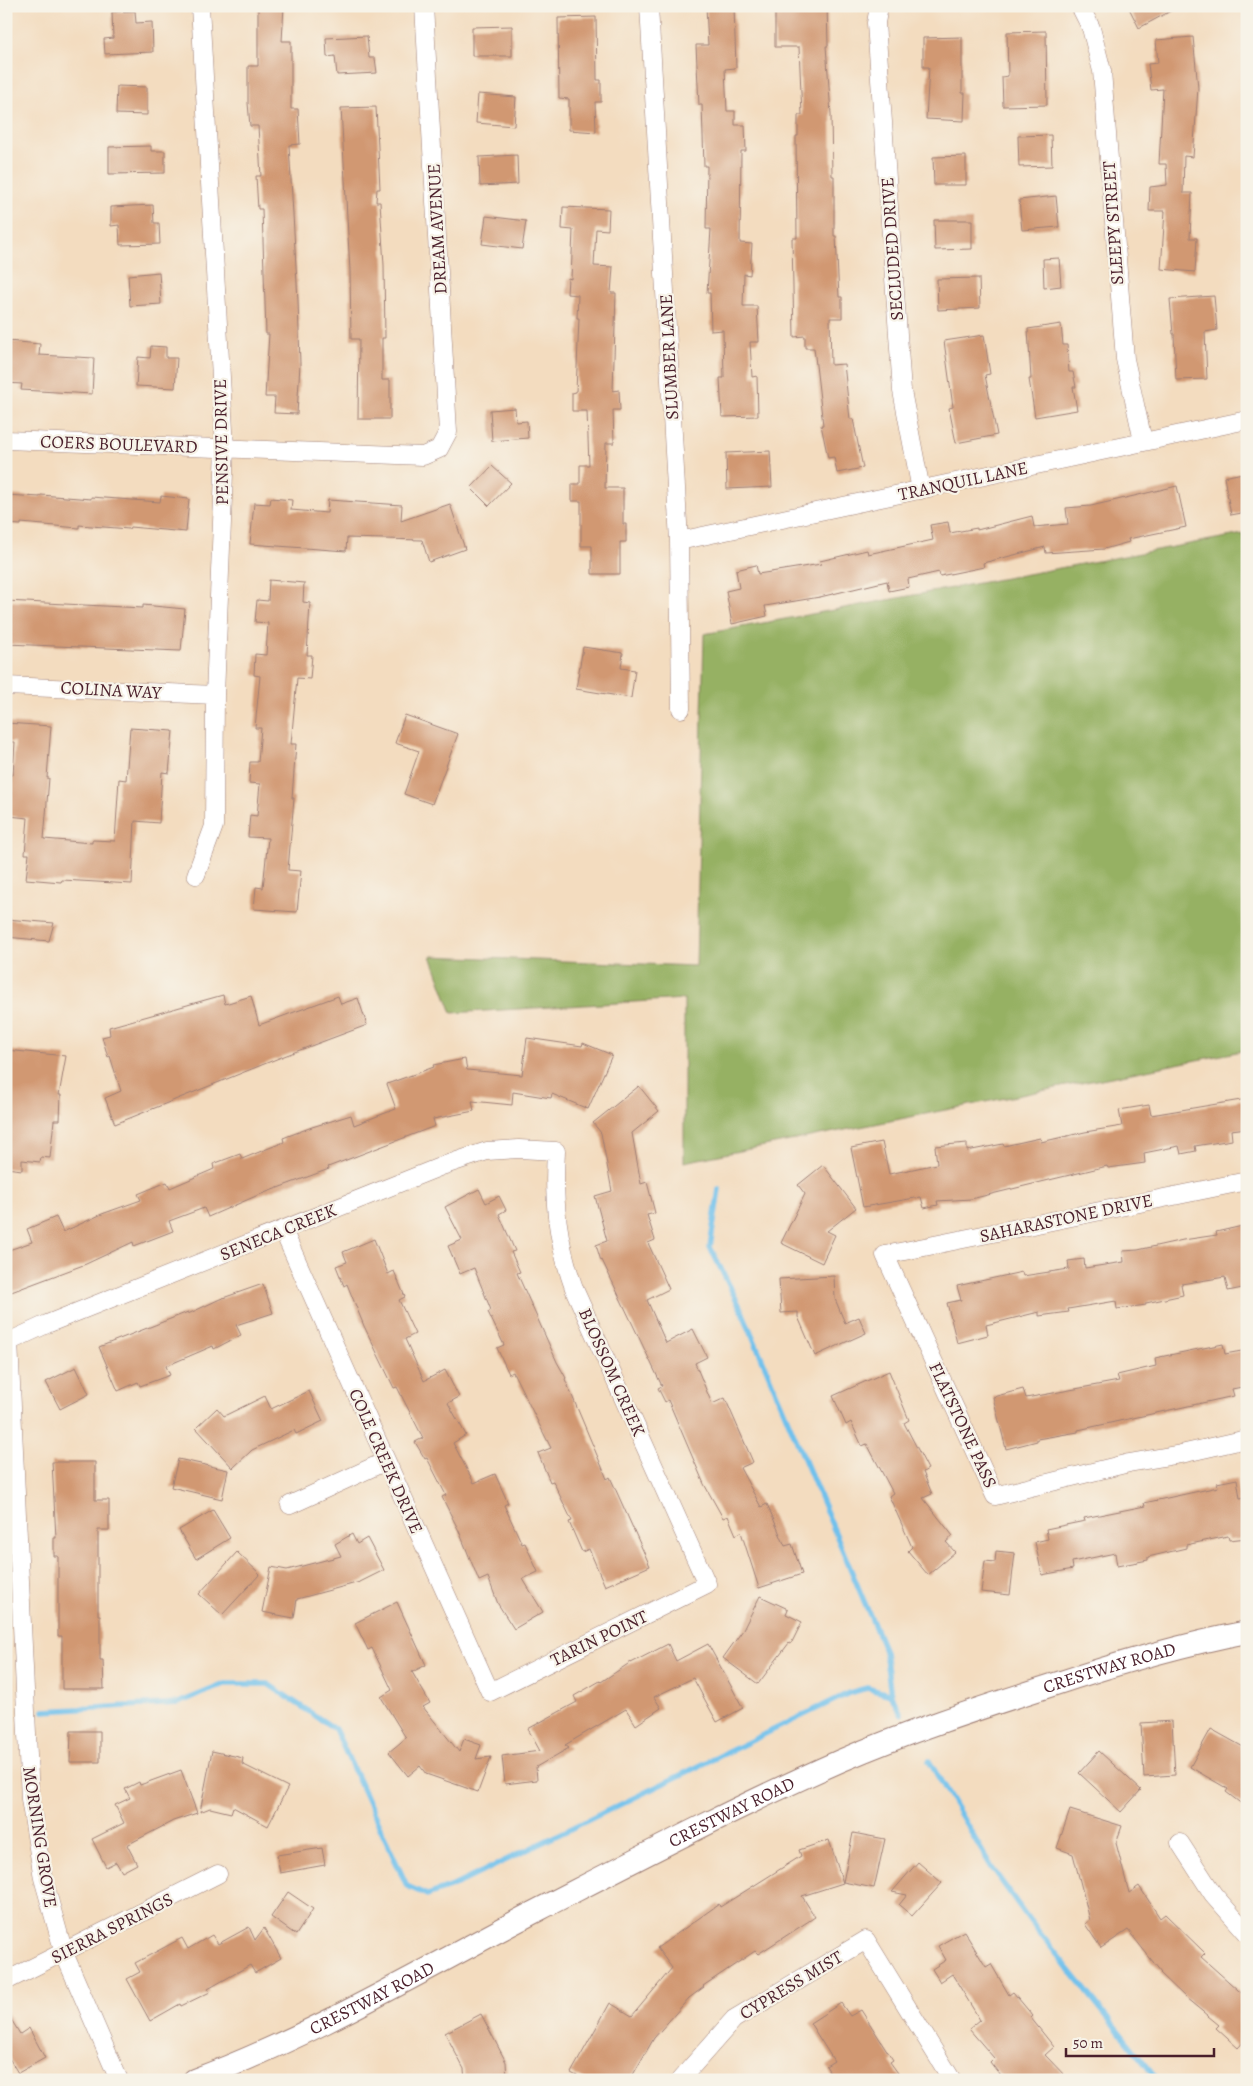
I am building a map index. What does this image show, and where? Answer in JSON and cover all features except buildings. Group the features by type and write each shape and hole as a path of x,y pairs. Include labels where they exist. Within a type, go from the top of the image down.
{"street":[{"name":"PENSIVE DRIVE","path":"196,876 214,826 215,695 225,448 200,6"},
{"name":"DREAM AVENUE","path":"424,6 448,432 440,449"},
{"name":"SLUMBER LANE","path":"649,6 679,541 681,709"},
{"name":"SECLUDED DRIVE","path":"879,6 876,23 902,390 921,490"},
{"name":"SLEEPY STREET","path":"1080,6 1091,28 1102,71 1125,359 1143,441"},
{"name":"TRANQUIL LANE","path":"679,541 1247,420"},
{"name":"COERS BOULEVARD","path":"6,440 423,456 440,449"},
{"name":"COLINA WAY","path":"6,686 215,695"},
{"name":"SENECA CREEK","path":"8,1342 47,1324 442,1166 487,1151 519,1148 556,1151"},
{"name":"BLOSSOM CREEK","path":"556,1151 556,1225 574,1291 708,1584"},
{"name":"SAHARASTONE DRIVE","path":"885,1255 1247,1181"},
{"name":"COLE CREEK DRIVE","path":"283,1230 490,1692"},
{"name":"FLATSTONE PASS","path":"885,1255 996,1496 1129,1463 1181,1454 1247,1439"},
{"name":"MORNING GROVE","path":"8,1342 30,1799 43,1878 64,1953 119,2080"},
{"path":"290,1505 386,1461"},
{"name":"TARIN POINT","path":"490,1692 708,1584"},
{"name":"CRESTWAY ROAD","path":"194,2080 244,2061 379,1996 538,1910 726,1814 842,1761 960,1715 1097,1670 1247,1632"},
{"path":"1180,1843 1213,1894 1247,1933"},
{"name":"SIERRA SPRINGS","path":"6,1981 218,1874"},
{"name":"CYPRESS MIST","path":"680,2080 734,2019 866,1940 952,2080"},
{"name":"CRESTWAY ROAD","path":"218,2080 244,2061"}],"green space":[{"path":"1243,534 1247,550 1247,1050 684,1162 684,999 452,1013 431,956 696,966 704,634"}],"waterway":[{"path":"719,1189 710,1247 742,1311 885,1651 891,1695"},
{"path":"44,1711 178,1703 225,1684 268,1684 335,1729 407,1886 427,1895 453,1886 849,1693 867,1688 891,1695 901,1714"},
{"path":"929,1761 992,1868 1030,1921 1158,2080"}]}
